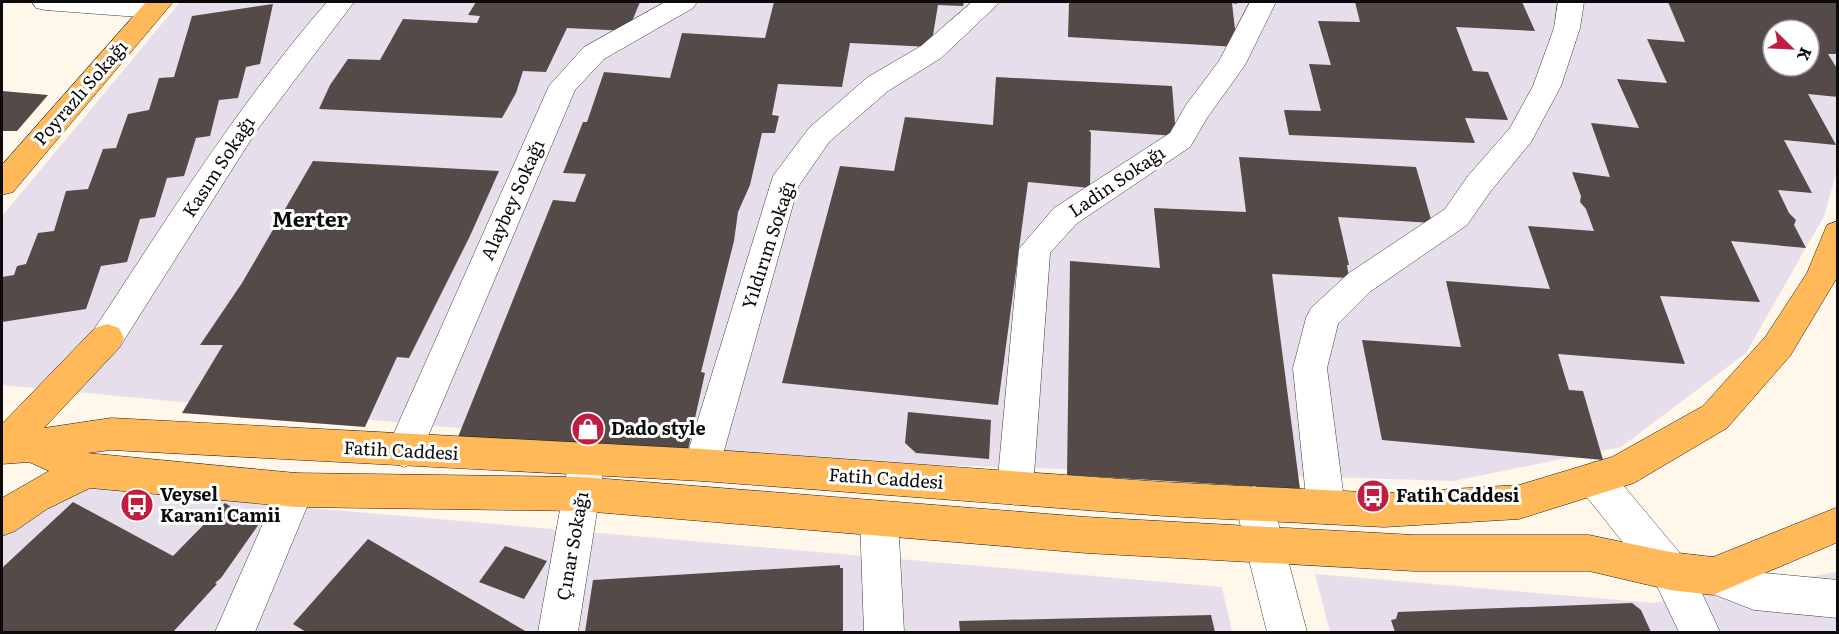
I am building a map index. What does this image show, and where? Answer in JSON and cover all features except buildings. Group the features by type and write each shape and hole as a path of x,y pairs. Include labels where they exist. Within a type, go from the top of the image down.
{"main road":[{"name":"Poyrazlı Sokağı","path":"2,184 156,6"},
{"name":"Fatih Caddesi","path":"9,446 87,471 296,490 585,477 702,465 1015,488 1384,510 1519,502 1621,471 1715,417 1778,346 1821,277 1838,233"},
{"path":"9,446 106,338"},
{"name":"Fatih Caddesi","path":"9,446 111,434 404,451 879,518 1086,535 1414,553 1589,553 1670,571 1713,576 1838,524"},
{"path":"2,519 34,497 87,471"}],"street":[{"path":"45,2 156,6"},
{"name":"Kasım Sokağı","path":"106,338 249,120 304,43 345,2"},
{"name":"Alaybey Sokağı","path":"404,451 563,86 594,53 684,2"},
{"name":"Yıldırım Sokağı","path":"702,465 784,184 819,135 878,84 931,52 987,2"},
{"name":"Ladin Sokağı","path":"1015,488 1035,249 1065,216 1180,140 1196,112 1231,65 1263,2"},
{"path":"1326,507 1310,368 1323,318 1360,282 1456,217 1479,184 1521,135 1547,86 1567,28 1572,2"},
{"name":"Çınar Sokağı","path":"558,633 585,477"},
{"path":"1595,479 1670,571 1700,633"},
{"path":"235,633 296,490"},
{"path":"1254,503 1287,633"},
{"path":"879,518 884,633"},
{"path":"1713,576 1754,591 1838,599"}],"shaded area":[{"path":"180,2 1837,2 1837,170 1824,216 1746,353 1621,447 1453,481 807,461 2,385 2,216"},
{"path":"79,488 1222,587 1232,632 2,632 2,526"},
{"path":"1837,572 1837,632 1330,632 1315,574 1653,603"}],"place":[{"name":"Dado style","path":"588,429"},
{"name":"Fatih Caddesi","path":"1373,496"},
{"name":"Veysel Karani Camii","path":"137,505"}],"district":[{"name":"Merter","path":"310,220"}]}
